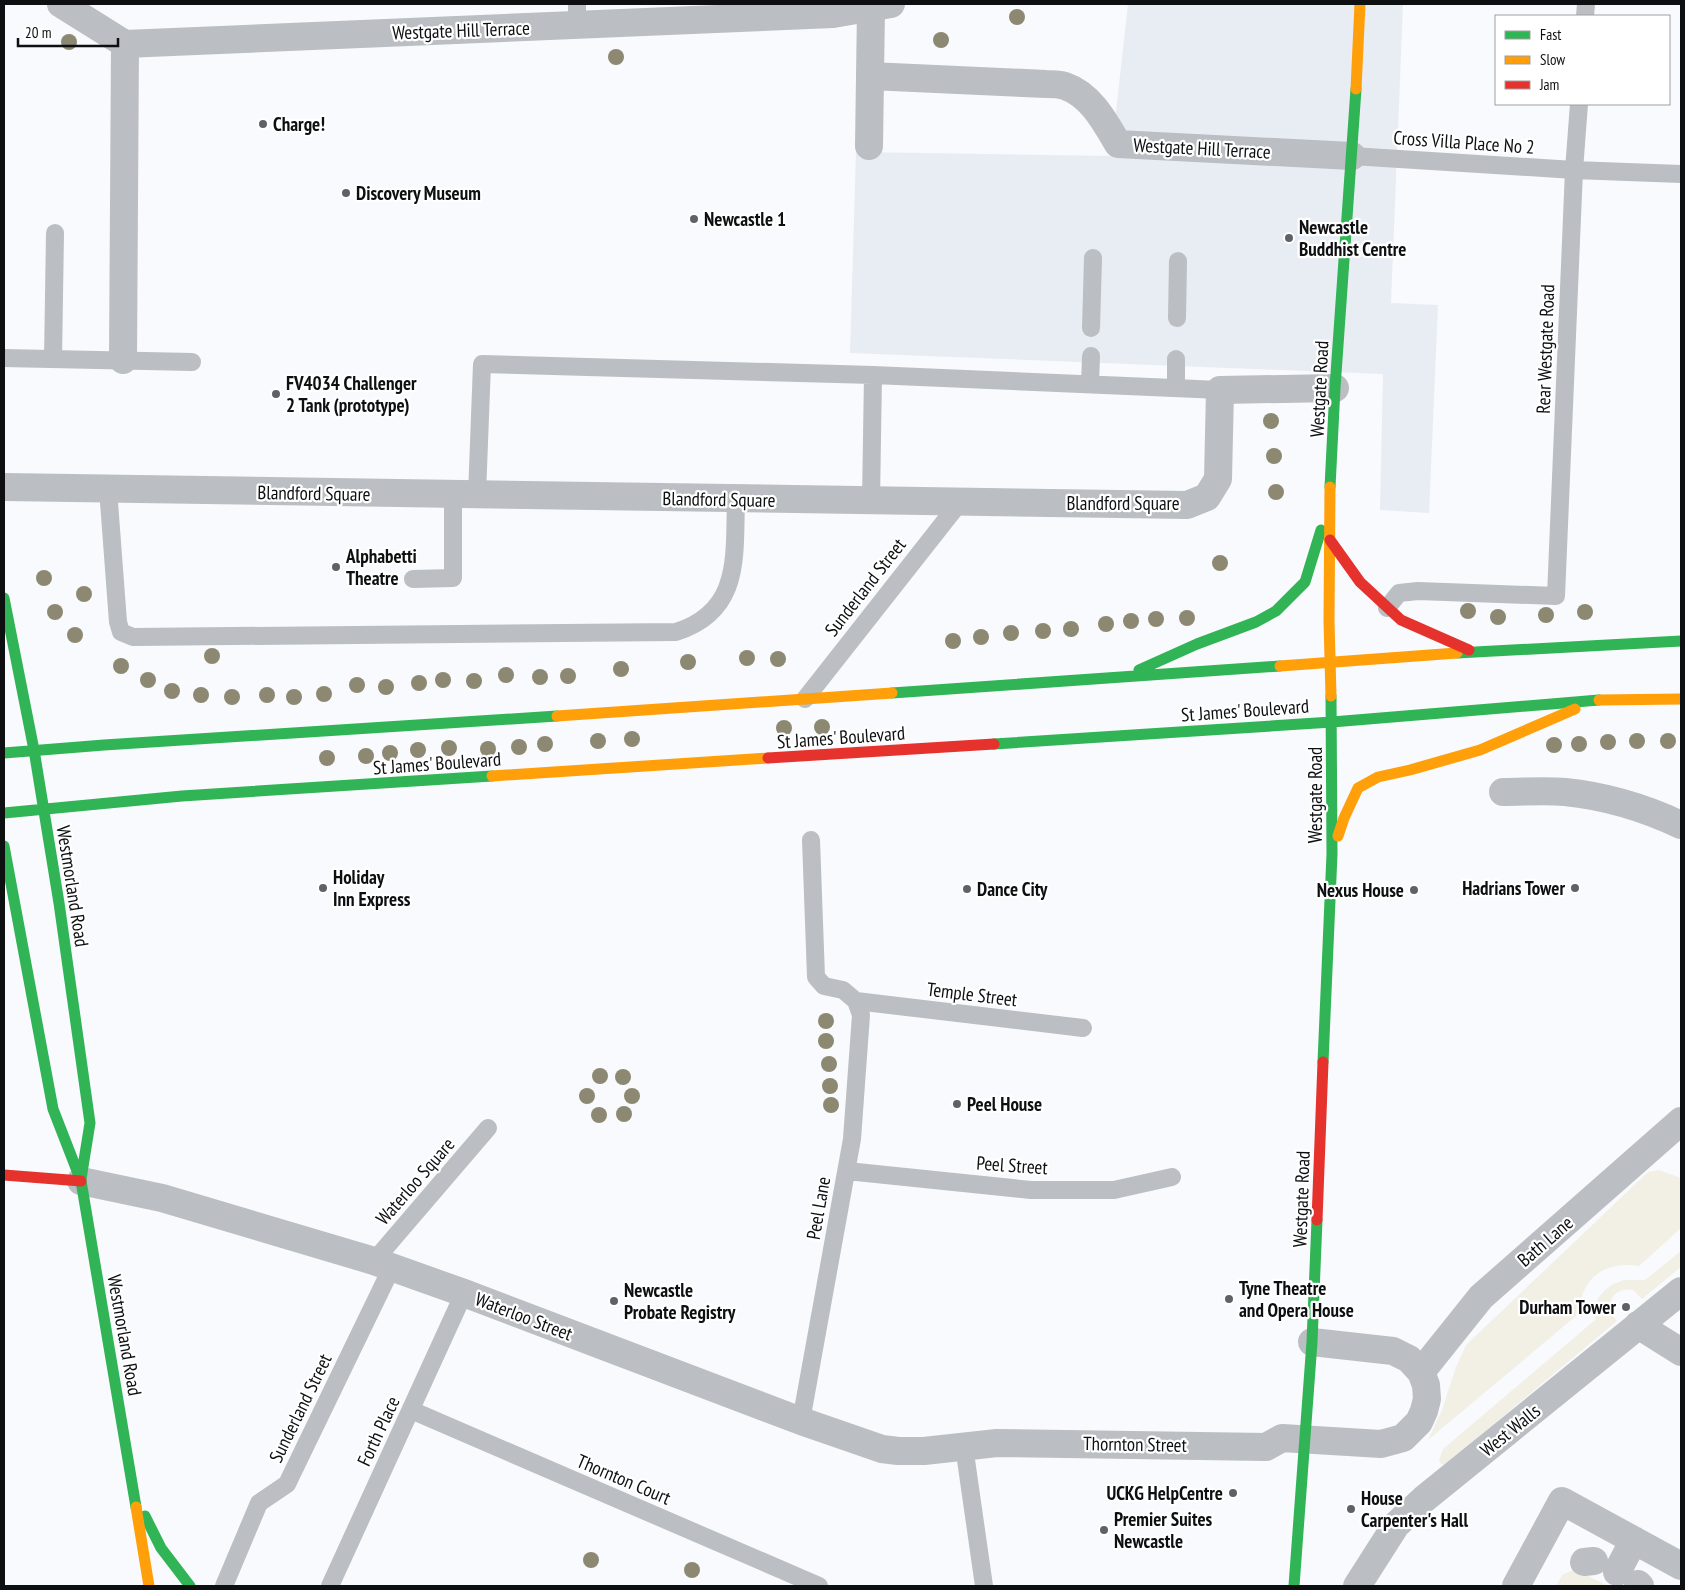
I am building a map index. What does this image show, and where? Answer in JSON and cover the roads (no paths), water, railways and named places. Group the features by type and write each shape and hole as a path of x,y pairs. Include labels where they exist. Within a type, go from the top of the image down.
{"main road":[{"name":"Westgate Road","path":"1294,1586 1312,1342 1332,854 1330,498 1360,4"},
{"path":"1122,678 1197,644 1256,622 1276,611 1305,582 1330,498"},
{"path":"1330,540 1360,582 1401,620 1473,652"},
{"name":"Westmorland Road","path":"4,598 34,750 60,903 90,1124 81,1181"},
{"name":"St James' Boulevard","path":"4,753 1122,678 1473,652 1681,641"},
{"name":"St James' Boulevard","path":"4,813 182,796 1332,722 1595,700 1681,699"},
{"path":"1332,854 1344,818 1358,788 1378,777 1480,750 1595,700"},
{"name":"Westmorland Road","path":"4,846 53,1108 81,1181 149,1586"},
{"path":"4,1175 81,1181"},
{"path":"134,1495 161,1548 190,1586"}],"street":[{"path":"61,4 125,44 123,360"},
{"name":"Westgate Hill Terrace","path":"125,44 577,15 833,14 881,6 870,76 869,146"},
{"name":"Westgate Hill Terrace","path":"870,76 1065,86 1083,96 1103,119 1118,144 1352,156"},
{"path":"1220,390 1336,388"},
{"name":"Blandford Square","path":"4,488 1188,505 1207,497 1218,479 1220,390"},
{"path":"1503,792 1565,792 1615,801 1663,816 1681,825"},
{"name":"Bath Lane","path":"1421,1372 1481,1297 1680,1123"},
{"name":"Waterloo Street","path":"81,1181 162,1198 383,1264 801,1421 882,1449 924,1451 964,1446"},
{"name":"West Walls","path":"1357,1586 1396,1525 1424,1499 1681,1291"},
{"path":"1638,1325 1681,1352"},
{"path":"1304,1440 1381,1444 1403,1438 1419,1422 1427,1399 1426,1385 1421,1372 1408,1359 1393,1351 1312,1342"},
{"name":"Thornton Street","path":"964,1446 998,1443 1266,1447 1282,1438 1304,1440"},
{"path":"1516,1586 1562,1501 1681,1566"},
{"path":"1615,1573 1634,1540"}],"lane":[{"name":"Rear Westgate Road","path":"1387,608 1399,593 1418,591 1556,596 1574,170 1579,105"},
{"name":"Cross Villa Place No 2","path":"1352,156 1574,170 1681,174"},
{"path":"53,359 55,233"},
{"path":"1091,328 1093,258"},
{"path":"1177,318 1178,261"},
{"path":"1090,384 1091,356"},
{"path":"4,358 192,362"},
{"path":"1176,359 1176,388"},
{"path":"412,580 453,578 482,364 873,375 1220,390"},
{"path":"871,500 873,375"},
{"path":"108,489 118,622 121,632 133,637 676,632 700,623 719,605 728,586 734,561 736,499"},
{"name":"Sunderland Street","path":"805,699 960,502"},
{"path":"811,840 816,977 824,986 843,990 856,1001"},
{"name":"Temple Street","path":"856,1001 1084,1028"},
{"name":"Peel Lane","path":"801,1421 852,1139 861,1016 856,1001"},
{"name":"Waterloo Square","path":"383,1264 488,1128"},
{"name":"Peel Street","path":"847,1171 1031,1190 1114,1190 1172,1177"},
{"name":"Sunderland Street","path":"224,1586 260,1503 287,1484 383,1264"},
{"name":"Forth Place","path":"330,1586 464,1293"},
{"name":"Thornton Court","path":"411,1410 819,1586"},
{"path":"964,1446 984,1586"}],"place":[{"name":"Charge!","path":"263,124"},
{"name":"Discovery Museum","path":"346,193"},
{"name":"Newcastle 1","path":"694,219"},
{"name":"Newcastle Buddhist Centre","path":"1289,238"},
{"name":"FV4034 Challenger 2 Tank (prototype)","path":"276,394"},
{"name":"Alphabetti Theatre","path":"336,567"},
{"name":"Holiday Inn Express","path":"323,888"},
{"name":"Hadrians Tower","path":"1575,888"},
{"name":"Dance City","path":"967,889"},
{"name":"Nexus House","path":"1414,890"},
{"name":"Peel House","path":"957,1104"},
{"name":"Tyne Theatre and Opera House","path":"1229,1299"},
{"name":"Newcastle Probate Registry","path":"614,1301"},
{"name":"Durham Tower","path":"1626,1307"},
{"name":"UCKG HelpCentre","path":"1233,1493"},
{"name":"House Carpenter's Hall","path":"1351,1509"},
{"name":"Premier Suites Newcastle","path":"1104,1530"}]}
